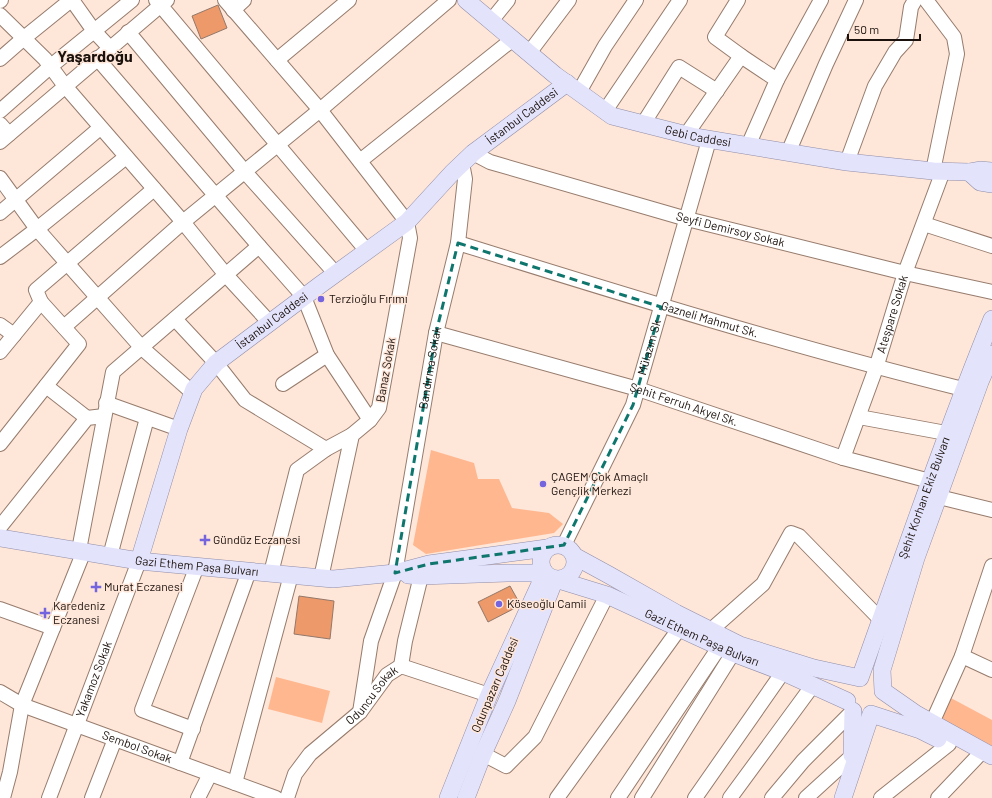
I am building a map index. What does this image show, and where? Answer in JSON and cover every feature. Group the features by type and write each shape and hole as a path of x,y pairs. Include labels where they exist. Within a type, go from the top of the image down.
{"main road":[{"name":"Gebi Caddesi","path":"466,0 573,88 612,116 708,140 847,162 938,171 970,172 980,170 992,172"},
{"name":"İstanbul Caddesi","path":"139,560 179,429 194,389 216,364 270,322 407,222 468,158 573,88"},
{"path":"970,172 980,182 992,184"},
{"name":"Şehit Korhan Ekiz Bulvarı","path":"860,678 946,434 992,319"},
{"name":"Şehit Korhan Ekiz Bulvarı","path":"883,691 882,670 916,558 980,382 992,354"},
{"name":"Gazi Ethem Paşa Bulvarı","path":"0,538 139,560 333,579 394,573 430,564 547,548"},
{"path":"558,544 564,545 573,552 576,558 576,563 572,574 567,578 550,576 541,563 541,558 547,548 558,544"},
{"name":"Gazi Ethem Paşa Bulvarı","path":"576,558 676,613 740,645 814,668 860,678"},
{"name":"Gazi Ethem Paşa Bulvarı","path":"394,573 420,576 507,573 550,576 607,595 726,649 812,685 850,706"},
{"name":"Odunpazarı Caddesi","path":"448,798 490,695 550,576"},
{"name":"Odunpazarı Caddesi","path":"466,798 483,754 507,701 550,576"},
{"path":"852,763 850,706 846,695 850,684 860,678 872,678 877,681 883,691 987,759"},
{"path":"850,706 859,714 865,715 876,712 883,702 883,691"},
{"path":"871,714 920,730 949,744 987,759"},
{"path":"843,798 852,763 871,714"}],"street":[{"path":"0,59 72,0 94,31 110,48"},
{"path":"0,111 51,66 132,0"},
{"path":"244,0 229,5 320,110 407,222"},
{"path":"277,60 349,0"},
{"path":"64,327 183,222 278,145 450,0"},
{"path":"491,21 508,0"},
{"path":"529,53 570,0"},
{"path":"573,88 605,46 636,0"},
{"path":"605,111 680,0"},
{"path":"738,0 715,37 777,80"},
{"path":"748,146 777,80 821,0"},
{"path":"788,153 826,64 856,0"},
{"path":"847,162 875,86 895,52 906,40 911,7 915,0"},
{"name":"Ateşpare Sokak","path":"843,458 876,368 905,273 924,224 938,171 957,54 954,37 926,0"},
{"path":"3,133 65,86 161,2 367,251"},
{"path":"0,15 51,66 65,86 100,128 183,222 226,275 270,322"},
{"path":"128,32 245,172 336,274"},
{"path":"360,161 513,39"},
{"path":"686,135 741,56"},
{"path":"97,58 304,297 327,355 370,420"},
{"path":"643,124 679,67 717,91"},
{"path":"0,213 100,128"},
{"name":"Mülazım Sk","path":"564,545 633,405 687,219 708,140"},
{"path":"0,257 126,157"},
{"name":"Seyfi Demirsoy Sokak","path":"468,158 490,162 687,219 905,273 992,292"},
{"name":"Bandırma Sokak","path":"360,712 371,641 394,573 436,333 458,243 468,158"},
{"path":"0,178 37,229 68,262 142,348 193,393"},
{"path":"0,444 79,344 41,302 36,290 154,189"},
{"name":"Banaz Sokak","path":"271,573 297,470 326,449 352,435 370,420 379,408 410,238 407,222"},
{"path":"924,224 992,246"},
{"name":"Gazneli Mahmut Sk.","path":"458,243 661,307 876,368 964,389"},
{"path":"3,798 4,775 22,705 82,551 105,409 113,372 259,246"},
{"path":"0,352 41,302"},
{"path":"175,319 216,364 244,400 326,449"},
{"path":"0,325 14,335"},
{"name":"Şehit Ferruh Akyel Sk.","path":"436,333 638,389 843,458 930,480"},
{"path":"283,384 327,355"},
{"path":"46,386 87,418"},
{"path":"0,528 87,418 105,409 147,418 179,429"},
{"path":"859,417 946,434"},
{"path":"110,556 147,418"},
{"path":"321,578 352,435"},
{"path":"939,497 992,510"},
{"path":"711,630 763,584 791,533 799,536 881,620"},
{"name":"Yakamoz Sokak","path":"49,798 139,560"},
{"path":"192,729 142,710 197,566"},
{"path":"932,723 962,656 992,566"},
{"path":"180,763 249,571"},
{"path":"234,783 291,575"},
{"path":"401,666 405,641 420,576"},
{"path":"483,754 506,766 535,736 607,595"},
{"path":"0,609 53,628"},
{"path":"557,798 679,628"},
{"path":"618,798 726,649"},
{"path":"642,798 726,649"},
{"path":"962,656 992,670"},
{"name":"Oduncu Sokak","path":"287,798 295,774 310,754 360,712 387,675 401,666 490,695"},
{"path":"695,798 783,672"},
{"path":"730,798 812,685"},
{"name":"Sembol Sokak","path":"0,692 22,705 276,798"},
{"path":"772,798 850,706"},
{"path":"92,798 115,739"},
{"path":"881,798 949,744"},
{"path":"938,798 987,759"},
{"path":"806,798 852,763"},
{"path":"198,798 210,774"}],"highlighted area":[{"path":"458,243 661,307 633,405 564,545 429,564 395,573 436,333"}],"shaded area":[{"path":"431,450 474,463 478,479 499,479 512,508 549,513 563,524 554,533 426,554 413,545"},
{"path":"276,677 330,691 322,723 268,709"},
{"path":"949,697 992,720 992,746 939,719"}],"building":[{"path":"218,5 227,28 201,39 192,16"},
{"name":"Köseoğlu Camii","path":"510,586 520,604 519,606 488,622 478,602"},
{"path":"299,596 334,601 330,639 294,634"}],"place":[{"name":"Terzioğlu Fırımı","path":"321,299"},
{"name":"ÇAGEM Çok Amaçlı Gençlik Merkezi","path":"543,484"},
{"name":"Gündüz Eczanesi","path":"205,540"},
{"name":"Murat Eczanesi","path":"96,587"},
{"name":"Köseoğlu Camii","path":"499,604"},
{"name":"Karedeniz Eczanesi","path":"45,613"}],"district":[{"name":"Yaşardoğu","path":"95,56"}]}
